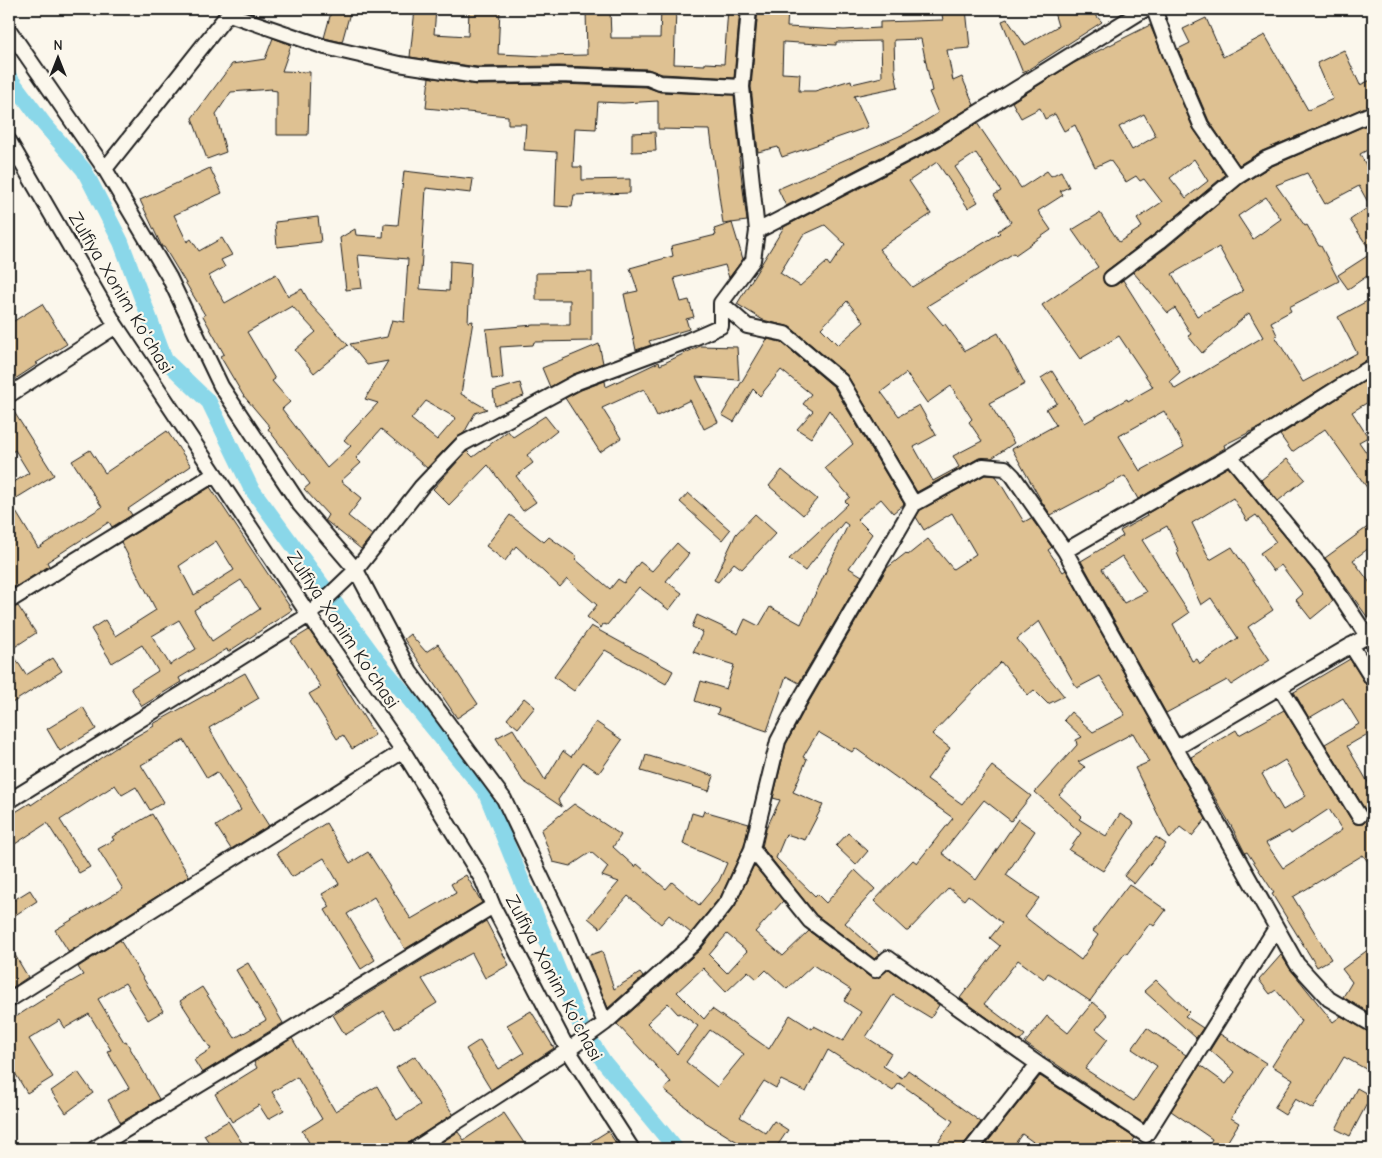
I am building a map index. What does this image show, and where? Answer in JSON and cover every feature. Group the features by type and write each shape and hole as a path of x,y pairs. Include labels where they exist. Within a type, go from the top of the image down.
{"street":[{"path":"9,801 314,611 352,574 421,487 462,444 577,382 687,341 721,326 721,303 752,260 757,231 742,87 749,9"},
{"path":"757,231 937,138 1145,9"},
{"path":"1154,9 1173,62 1201,125 1237,177"},
{"path":"105,169 230,11 325,47 399,64 476,76 559,75 648,78 660,82 742,87"},
{"path":"9,30 105,169 169,277 221,386 300,505 352,574 410,672 504,799 566,929 600,1027"},
{"path":"1110,278 1160,241 1237,177 1266,159 1373,113"},
{"name":"Zulfiya Xonim Ko'chasi","path":"9,141 116,326 215,474 314,611 482,879 493,906 572,1048 632,1149"},
{"path":"721,303 747,326 784,334 842,381 914,504"},
{"path":"9,395 116,326"},
{"path":"1065,551 1230,456 1373,366"},
{"path":"1176,748 1351,645 1370,639 1322,568 1230,456"},
{"path":"415,1149 572,1048 600,1027 692,944 728,901 752,849 778,741 798,703 914,504 982,466 1005,468 1013,476 1065,551 1297,964 1329,999 1373,1025"},
{"path":"9,601 215,474"},
{"path":"1351,645 1373,680"},
{"path":"1280,687 1359,816"},
{"path":"9,1000 402,751"},
{"path":"752,849 810,921 875,970 888,958 1038,1064 1146,1135"},
{"path":"94,1149 493,906"},
{"path":"1149,1149 1146,1135 1276,928"},
{"path":"971,1149 1038,1064"}],"building":[{"path":"332,9 351,9 342,42 324,38"},
{"path":"415,9 436,9 434,34 468,36 469,9 500,9 498,54 544,56 587,55 586,9 610,9 611,38 660,38 661,9 676,9 674,64 705,65 705,63 724,64 728,9 740,9 734,78 662,74 648,69 559,66 477,67 410,57"},
{"path":"758,9 788,9 787,27 844,30 880,28 880,22 943,20 941,9 966,9 970,48 947,50 953,81 962,77 974,105 933,130 786,206 778,189 906,133 938,113 929,92 932,91 921,39 894,40 895,72 898,87 854,96 868,127 782,157 778,147 758,152 751,87","holes":["881,41 882,77 852,84 851,80 815,91 799,91 800,74 782,73 783,42 836,45 836,42"]},
{"path":"1053,9 1090,9 1102,22 1023,73 1002,21 1007,19 1025,45 1058,26"},
{"path":"1206,18 1223,57 1265,35 1308,110 1333,99 1317,63 1344,50 1360,85 1373,79 1373,104 1262,151 1239,165 1209,121 1178,49 1190,43 1183,29"},
{"path":"1150,25 1193,128 1225,175 1103,275 1104,283 1108,286 1116,285 1123,280 1166,348 1180,372 1170,381 1175,389 1263,337 1249,313 1202,353 1188,336 1191,334 1175,308 1168,313 1133,272 1166,248 1242,184 1270,167 1369,124 1373,132 1373,147 1360,154 1373,178 1373,272 1348,289 1338,275 1372,253 1350,220 1370,206 1359,186 1325,204 1307,173 1276,185 1305,226 1307,225 1319,246 1321,246 1339,281 1289,307 1291,311 1271,322 1277,335 1275,336 1303,382 1357,353 1338,317 1369,300 1373,307 1373,357 1260,427 1224,445 1225,448 1138,499 1125,476 1051,515 1012,449 1056,425 1046,409 1057,403 1041,378 1052,371 1085,423 1127,399 1128,401 1153,387 1119,336 1080,359 1042,305 1098,267 1072,230 1100,213 1119,242 1142,227 1137,219 1162,202 1144,179 1140,181 1136,176 1126,182 1110,160 1095,167 1075,125 1064,131 1055,114 1045,119 1040,108 1021,118 1012,102 1074,63","holes":["1144,114 1156,136 1132,150 1119,127","1194,159 1208,181 1186,198 1170,178","1266,197 1281,219 1253,239 1238,216","1219,247 1243,291 1197,316 1172,274","1164,411 1184,447 1140,471 1119,436"]},
{"path":"273,38 291,45 282,71 310,72 308,135 277,135 277,91 272,89 231,92 216,114 226,152 207,159 192,118 232,64 265,59"},
{"path":"429,77 476,85 559,84 646,87 660,92 734,95 747,221 723,224 710,130 658,129 658,101 598,102 596,129 575,128 573,167 582,167 582,180 630,179 630,193 574,195 572,207 555,206 557,152 524,150 526,124 508,124 508,116 426,108"},
{"path":"977,123 1021,188 1047,171 1051,176 1061,171 1069,187 1060,191 1063,195 1038,211 1051,230 1015,255 1014,253 927,306 943,325 945,324 965,351 998,333 1025,384 989,403 1014,443 992,458 979,458 917,492 847,375 790,327 763,320 737,304 784,227 941,146","holes":["976,153 1001,191 994,195 1011,222 998,231 1000,233 912,287 879,249 931,214 909,181 937,162 968,208 978,202 955,167","825,225 845,244 830,266 827,262 800,286 780,273 803,235","847,301 864,322 838,345 821,328","906,373 927,403 951,386 972,419 969,422 982,441 953,456 959,467 933,481 914,447 936,435 919,405 899,416 881,392"]},
{"path":"655,132 656,151 632,152 632,133"},
{"path":"210,168 222,193 174,215 187,242 191,239 199,251 222,238 232,255 221,260 225,267 209,276 225,303 276,274 288,296 302,289 311,305 348,345 314,373 295,350 316,332 292,306 247,332 275,379 272,381 290,402 282,409 327,468 351,446 344,440 378,403 365,399 388,361 367,365 350,344 387,337 392,320 404,322 408,259 358,255 362,288 346,290 340,238 355,229 356,235 383,237 384,224 398,225 404,171 473,179 471,193 426,188 420,289 449,291 450,261 471,263 468,322 473,321 461,394 487,409 475,413 464,433 456,438 427,468 381,429 356,458 361,463 341,481 362,498 348,516 372,535 361,549 325,520 328,515 304,489 310,484 268,429 270,427 243,395 220,356 224,354 203,316 205,315 164,247 162,247 140,200","holes":["426,401 456,418 437,440 411,419"]},
{"path":"318,217 321,242 277,247 275,222"},
{"path":"732,223 743,259 729,278 725,265 674,278 681,302 689,300 694,317 686,319 689,329 649,341 651,345 636,350 624,294 638,291 630,268 673,256 671,246 716,235 714,229"},
{"path":"592,272 592,341 534,342 533,345 500,347 503,378 492,379 486,329 534,325 570,325 570,300 536,300 536,273"},
{"path":"42,304 67,344 36,363 38,364 9,383 9,324"},
{"path":"767,339 781,342 834,387 904,504 893,513 881,499 857,519 872,534 849,568 862,576 799,683 786,676 767,731 717,714 719,709 695,701 701,681 726,689 734,665 693,652 703,632 692,627 697,615 738,634 745,619 759,626 770,607 801,624 848,525 844,522 805,571 789,559 848,504 845,501 850,497 825,468 853,444 829,410 811,438 797,429 813,411 803,404 811,394 781,370 760,396 753,389 734,422 722,415"},
{"path":"599,344 603,363 574,374 550,387 542,368"},
{"path":"700,346 737,347 739,380 696,377 718,422 704,429 690,400 657,416 644,389 602,408 621,438 600,452 565,398 605,381 606,387 659,362 660,365"},
{"path":"1373,376 1373,399 1352,412 1368,437 1359,442 1373,462 1373,496 1325,429 1292,452 1280,435"},
{"path":"520,383 524,396 495,406 493,391"},
{"path":"9,404 54,475 10,502 38,548 102,507 72,461 90,450 105,473 167,431 191,466 128,509 132,515 112,527 109,522 47,562 49,566 9,591 9,485 29,473 15,450 9,454"},
{"path":"545,416 557,431 527,455 533,463 516,476 536,502 523,511 488,465 449,505 433,489 467,451 473,457 508,431 513,437"},
{"path":"1287,459 1305,479 1278,501 1261,480"},
{"path":"1228,467 1315,573 1333,601 1311,619 1296,600 1303,594 1281,565 1273,571 1260,553 1276,542 1256,515 1247,521 1233,498 1192,523 1210,560 1232,547 1273,610 1248,627 1270,660 1231,685 1227,680 1166,713 1081,561 1123,536 1120,531 1147,516 1146,514","holes":["1167,526 1201,605 1211,598 1238,638 1200,664 1197,659 1192,661 1173,624 1189,613 1142,540","1122,556 1146,592 1124,603 1102,569"]},
{"path":"782,470 817,499 803,515 769,486"},
{"path":"985,475 996,476 1024,522 1031,518 1052,547 1048,550 1063,572 1066,570 1206,819 1192,836 1180,827 1170,839 1135,768 1149,762 1133,733 1078,762 1085,767 1059,795 1082,816 1079,819 1106,836 1120,814 1134,823 1103,871 1069,850 1081,833 1035,792 1077,745 1076,740 1082,737 1064,720 1071,712 1093,732 1125,715 1100,676 1077,688 1039,621 1017,639 1064,696 1048,704 1034,690 1028,695 1001,662 932,734 950,748 927,779 962,804 992,766 1031,796 1011,821 984,800 942,853 976,880 1018,819 1035,831 1006,875 1039,898 1025,917 1081,960 1098,935 1093,931 1129,884 1166,910 1154,926 1150,923 1127,954 1125,953 1090,1001 1048,973 1044,979 1018,960 984,1004 1025,1035 1020,1041 960,998 1000,946 990,938 1002,923 968,895 964,900 949,888 908,931 874,901 913,860 917,863 953,818 855,748 852,752 818,732 803,757 807,759 793,792 823,805 805,840 786,834 776,858 815,896 817,894 826,903 855,870 875,889 845,923 880,954 874,959 816,915 762,847 766,829 780,800 773,798 786,744 887,568 906,553 908,555 928,539 953,569 976,554 952,513 924,530 916,517 920,510"},
{"path":"210,487 292,610 228,652 227,649 179,678 181,682 142,706 131,688 158,671 142,645 112,663 91,629 105,620 115,636 156,610 121,542","holes":["216,541 234,570 194,595 179,566","241,580 260,609 212,641 194,610","179,620 196,649 170,665 152,636"]},
{"path":"688,493 730,530 722,540 680,502"},
{"path":"755,514 776,533 742,569 734,563 718,582 714,580 736,534"},
{"path":"510,515 544,542 549,537 577,557 575,559 610,589 618,579 624,583 640,562 652,571 677,543 689,554 666,581 682,593 669,610 639,587 607,625 603,624 601,628 587,617 597,605 567,579 560,587 516,546 505,561 486,546"},
{"path":"1373,523 1373,545 1353,560 1373,587 1373,625 1325,558"},
{"path":"18,606 36,633 10,650 26,675 53,658 62,671 9,705 9,689 16,684 9,673 9,610"},
{"path":"591,626 673,671 666,684 605,650 574,691 554,677"},
{"path":"309,630 339,673 337,674 375,735 352,749 343,735 337,739 309,694 321,687 291,641"},
{"path":"410,634 426,652 438,644 478,704 457,718 404,639"},
{"path":"1350,659 1366,685 1373,692 1373,731 1347,746 1373,791 1373,869 1363,855 1293,897 1331,959 1317,967 1272,894 1274,893 1247,852 1245,853 1191,757 1236,730 1239,735 1284,710 1352,821 1355,824 1363,824 1367,820 1366,811 1325,744 1359,724 1343,698 1309,718 1294,692","holes":["1285,760 1306,796 1283,810 1262,774","1329,809 1342,830 1283,868 1266,843 1289,831 1291,834"]},
{"path":"245,673 259,698 209,728 269,826 231,849 216,826 241,810 217,772 207,778 184,740 141,765 164,802 150,810 136,787 122,795 115,785 60,820 90,867 79,873 47,823 9,848 9,816 30,803 31,805 114,749 154,726 153,724"},
{"path":"524,698 535,707 518,728 507,719"},
{"path":"83,707 96,729 60,751 47,729"},
{"path":"596,722 622,740 599,773 583,762 558,800 562,807 523,781 496,738 513,729 545,780 563,751 571,757"},
{"path":"646,755 714,776 709,791 641,771"},
{"path":"574,804 621,835 613,847 635,867 637,864 666,889 672,882 699,905 719,881 727,863 683,844 692,813 702,816 704,811 749,824 744,846 721,896 691,933 669,915 661,924 628,896 600,928 588,918 619,882 602,876 608,867 591,852 570,866 553,862 541,830"},
{"path":"152,814 189,876 69,952 55,930 123,889 98,849 114,840 112,837"},
{"path":"326,823 350,863 368,852 411,919 456,893 451,884 466,875 482,903 405,949 374,897 347,914 375,960 361,969 325,910 330,907 322,894 339,884 324,858 292,877 277,853"},
{"path":"848,833 868,851 856,865 836,846"},
{"path":"1156,837 1166,844 1134,884 1124,876"},
{"path":"754,865 783,901 755,932 783,956 809,931 870,977 878,978 889,969 939,1005 931,1018 893,995 866,1037 891,1053 883,1066 902,1078 908,1070 981,1122 962,1149 948,1149 938,1142 953,1121 899,1083 893,1091 828,1050 806,1092 781,1080 776,1088 764,1081 740,1117 766,1133 774,1121 788,1130 775,1149 749,1149 705,1122 664,1090 671,1082 617,1024 700,950 735,906","holes":["727,934 747,951 727,973 709,955","813,965 851,990 844,1001 861,1012 843,1041 814,1026 812,1029 790,1015 769,1049 712,1009 704,1019 677,992 703,968 726,992 748,971 757,979 766,970 787,989","668,1003 678,1014 680,1013 698,1026 677,1054 647,1023","710,1030 744,1054 717,1087 686,1062"]},
{"path":"30,890 37,901 9,919 9,903"},
{"path":"486,921 509,965 485,978 472,953 422,979 437,1003 395,1029 384,1011 345,1035 333,1015"},
{"path":"120,940 163,1011 148,1020 125,983 98,999 124,1042 126,1041 159,1099 121,1123 108,1100 129,1088 107,1051 111,1050 89,1014 65,1028 60,1020 29,1039 53,1077 27,1093 9,1063 9,1021 46,996 83,975 78,967"},
{"path":"9,945 28,977 9,990"},
{"path":"1373,946 1373,1015 1343,997 1352,982 1342,969"},
{"path":"602,951 614,989 640,973 643,977 608,1008 587,956"},
{"path":"1281,955 1333,1022 1341,1016 1373,1034 1373,1073 1344,1057 1313,1109 1295,1099 1285,1115 1274,1108 1293,1079 1272,1066 1301,1021 1276,990 1270,994 1259,980"},
{"path":"248,963 283,1023 202,1073 194,1060 211,1049 180,1001 202,987 235,1038 266,1020 236,970"},
{"path":"1156,980 1189,1012 1185,1016 1203,1028 1196,1038 1144,991"},
{"path":"1093,1002 1108,1015 1096,1029 1108,1039 1085,1069 1134,1101 1157,1066 1132,1049 1147,1028 1186,1055 1143,1123 1025,1043 1047,1016 1068,1033"},
{"path":"531,1011 554,1048 491,1090 466,1049 480,1040 498,1069 524,1053 507,1025"},
{"path":"1220,1034 1266,1063 1231,1118 1239,1123 1223,1149 1206,1149 1212,1139 1171,1111 1200,1065 1226,1084 1235,1072 1210,1050"},
{"path":"292,1038 335,1111 377,1086 397,1120 420,1105 396,1068 415,1056 453,1114 402,1149 313,1149 302,1131 322,1119 297,1077 272,1092 284,1110 268,1119 259,1105 232,1122 215,1094 257,1068 254,1062"},
{"path":"78,1072 93,1093 66,1113 51,1091"},
{"path":"1040,1076 1135,1138 1133,1141 1145,1149 1116,1149 1108,1144 1105,1149 1043,1149 1022,1134 1011,1149 982,1149"},
{"path":"1357,1088 1371,1096 1350,1136 1336,1129"},
{"path":"504,1113 528,1149 431,1149 458,1132 464,1140"},
{"path":"228,1121 246,1149 213,1149 204,1135"},
{"path":"608,1131 620,1149 579,1149"}],"waterway":[{"path":"9,77 44,124 84,170 121,242 165,360 209,402 251,488 376,659 485,791 581,1026 604,1062 676,1149"}]}
